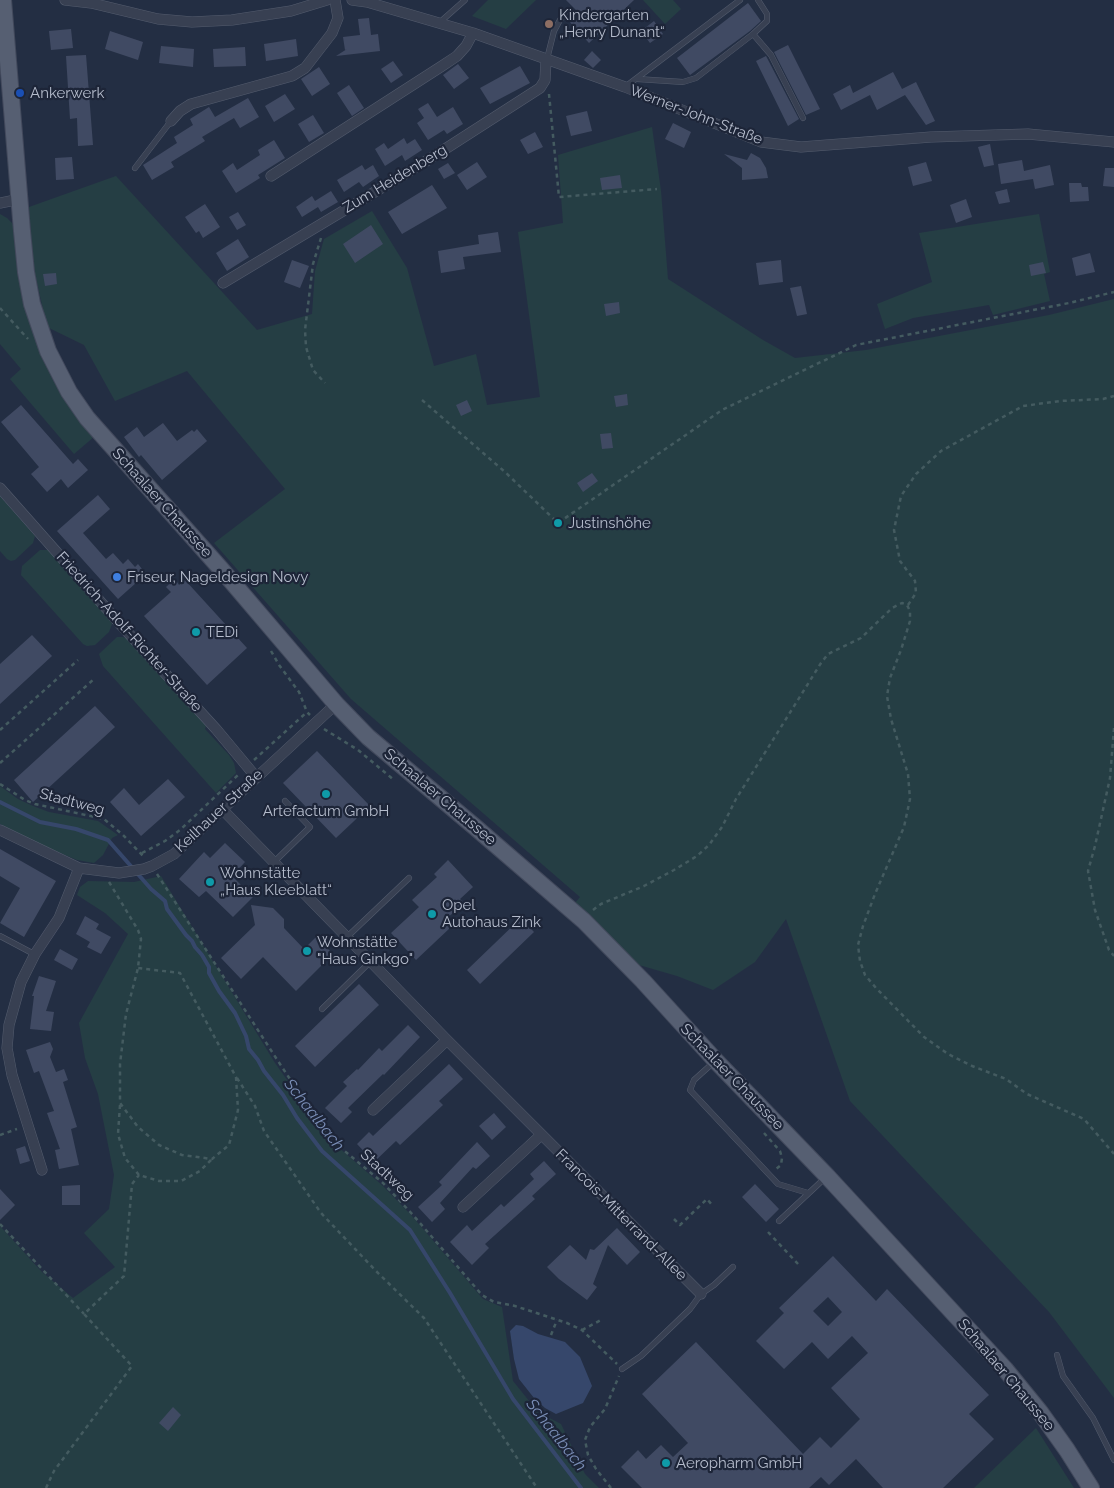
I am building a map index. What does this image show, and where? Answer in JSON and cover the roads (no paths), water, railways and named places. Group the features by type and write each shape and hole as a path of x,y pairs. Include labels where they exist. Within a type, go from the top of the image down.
{"main road":[{"name":"Schaalaer Chaussee","path":"3,0 26,272 32,304 48,351 68,392 92,424 221,569 336,704 368,737 584,921 827,1176 1005,1369 1040,1412 1067,1450 1090,1488"}],"street":[{"path":"65,0 91,3 158,19 192,22 232,20 291,11 327,0"},
{"path":"171,121 180,111 191,104 292,76 305,68 327,40 335,26 338,18 335,0"},
{"name":"Werner-John-Straße","path":"352,0 367,2 473,33 625,88 760,142 801,147 931,137 1028,134 1114,142"},
{"path":"271,176 457,56 466,46 473,33"},
{"name":"Zum Heidenberg","path":"222,283 428,160 540,88 545,80 546,60"},
{"path":"0,202 20,199"},
{"name":"Friedrich-Adolf-Richter-Straße","path":"0,488 118,628 216,729 256,777"},
{"name":"Keilhauer Straße","path":"0,830 79,868 118,873 148,868 174,854 336,704"},
{"name":"Francois-Mitterrand-Allee","path":"222,809 346,938 701,1294"},
{"path":"42,1170 4,1047 21,982 35,954 59,918 79,868"},
{"path":"373,1110 447,1040"},
{"path":"463,1207 541,1135"}],"lane":[{"path":"439,24 465,0"},
{"path":"625,88 740,0"},
{"path":"637,79 683,82 696,78 767,21 767,14 758,0"},
{"path":"546,60 554,31 567,12"},
{"path":"753,34 771,55 803,118"},
{"path":"135,168 171,121"},
{"path":"274,863 310,827 285,801"},
{"path":"346,938 409,878"},
{"path":"0,936 35,954"},
{"path":"322,1008 370,962"},
{"path":"716,1060 694,1080 690,1090 778,1184 808,1193"},
{"path":"780,1221 827,1176"},
{"path":"622,1369 641,1356 690,1309 701,1294 714,1285 732,1267"},
{"path":"1057,1355 1063,1376 1093,1418 1114,1460"}],"water":[{"path":"516,1325 565,1342 580,1357 592,1386 583,1403 556,1414 545,1408 534,1398 519,1379 514,1359 510,1331"}],"waterway":[{"name":"Schaalbach","path":"0,802 40,822 76,829 108,840 151,889 165,901 167,909 209,967 209,973 219,991 235,1013 246,1036 249,1049 283,1095 297,1118 322,1151 410,1230 513,1399 581,1488"}],"place":[{"name":"Kindergarten „Henry Dunant“","path":"549,24"},
{"name":"Ankerwerk","path":"20,93"},
{"name":"Justinshöhe","path":"558,523"},
{"name":"Friseur, Nageldesign Novy","path":"117,577"},
{"name":"TEDi","path":"196,632"},
{"name":"Artefactum GmbH","path":"326,794"},
{"name":"Wohnstätte „Haus Kleeblatt“","path":"210,882"},
{"name":"Opel Autohaus Zink","path":"432,914"},
{"name":"Wohnstätte \"Haus Ginkgo\"","path":"307,951"},
{"name":"Aeropharm GmbH","path":"666,1463"}]}
